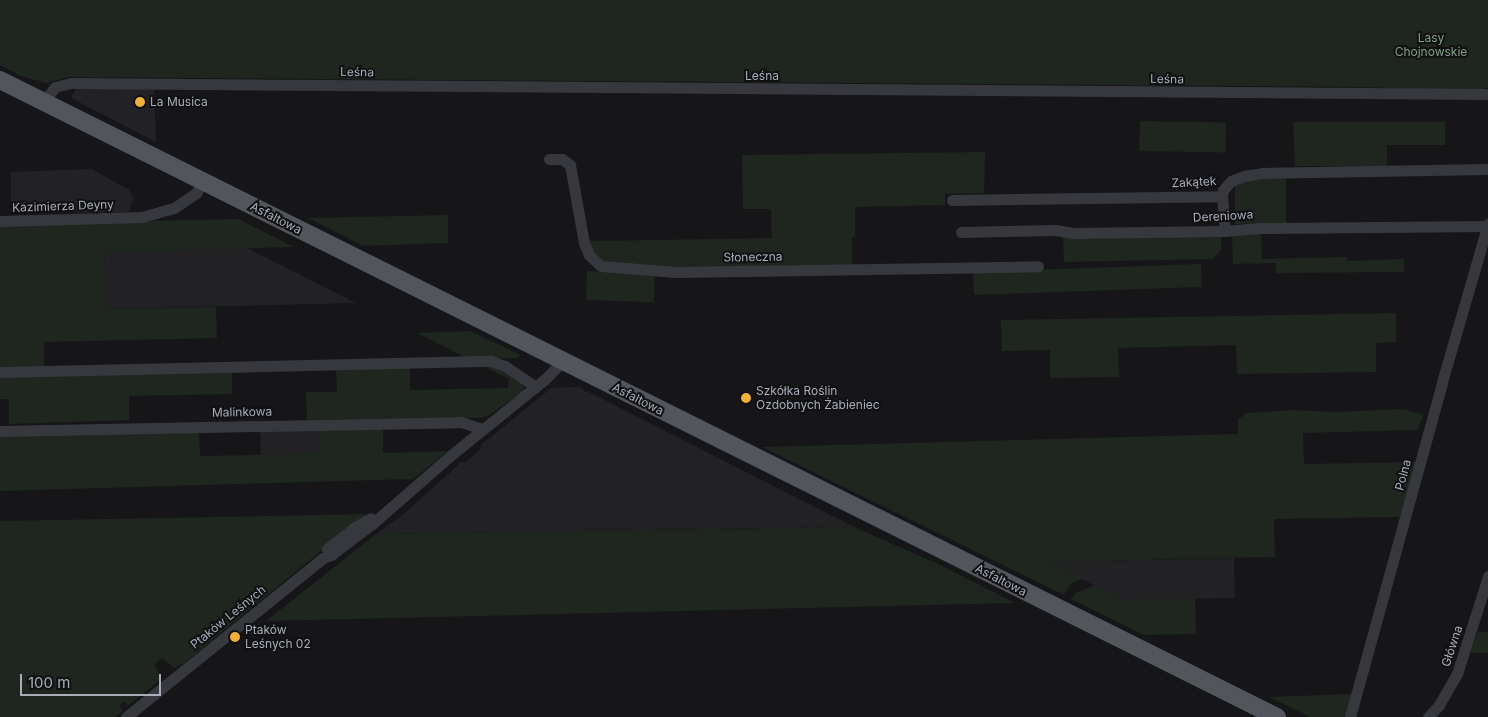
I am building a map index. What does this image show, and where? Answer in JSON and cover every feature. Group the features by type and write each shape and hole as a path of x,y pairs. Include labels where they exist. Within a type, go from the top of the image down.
{"main road":[{"name":"Asfaltowa","path":"0,81 1277,717"}],"street":[{"name":"Leśna","path":"43,102 55,87 71,83 1234,94 1488,94"},
{"name":"Słoneczna","path":"549,159 562,159 570,164 584,243 594,260 609,268 676,272 1038,266"},
{"name":"Zakątek","path":"952,200 1222,196 1231,181 1244,176 1262,173 1488,169"},
{"name":"Kazimierza Deyny","path":"0,221 142,217 174,208 196,192 203,181"},
{"path":"1222,196 1225,231"},
{"name":"Dereniowa","path":"961,232 1225,231 1262,228 1488,225"},
{"name":"Polna","path":"1350,717 1442,382 1486,239 1488,225"},
{"path":"0,372 491,361 505,366 536,387"},
{"name":"Ptaków Leśnych","path":"126,717 323,558 324,552 332,544 370,518 377,517 418,486 483,429 536,387 563,361"},
{"name":"Malinkowa","path":"0,431 461,422 483,429"},
{"name":"Główna","path":"1428,717 1439,705 1457,674 1488,576"}],"shaded area":[{"path":"76,88 154,88 156,142 71,98"},
{"path":"92,169 129,190 134,199 128,212 11,213 11,172"},
{"path":"247,248 356,303 106,309 104,251"},
{"path":"580,387 586,392 854,527 376,534 405,513 457,466 459,462 466,462 481,449 481,445 551,388"},
{"path":"321,429 322,453 261,455 260,431"},
{"path":"1234,558 1235,598 1123,600 1048,562"}],"green space":[{"name":"Lasy Chojnowskie","path":"0,0 1488,0 1488,88 1469,91 1365,87 69,77 46,83 21,76 0,65"},
{"path":"1140,121 1226,123 1225,152 1139,151"},
{"path":"1293,122 1445,122 1445,145 1387,145 1387,166 1295,166"},
{"path":"985,152 984,193 945,194 945,205 855,207 855,237 852,237 852,266 666,269 607,264 597,259 588,241 772,238 771,209 743,209 742,155"},
{"path":"1241,178 1286,178 1286,223 1235,224 1235,184"},
{"path":"448,215 448,243 363,246 308,218"},
{"path":"238,219 294,247 104,252 107,309 216,307 217,338 44,342 44,369 0,370 0,224"},
{"path":"1261,232 1262,259 1347,257 1347,261 1404,259 1404,272 1276,273 1276,263 1233,264 1232,234"},
{"path":"1063,234 1221,234 1221,250 1213,259 1064,262"},
{"path":"1201,264 1202,287 974,295 973,272"},
{"path":"587,271 655,273 654,302 586,300"},
{"path":"1396,313 1396,342 1376,343 1376,372 1237,374 1236,345 1118,348 1119,377 1050,378 1050,350 1002,351 1001,320"},
{"path":"470,331 521,355 517,358 469,359 417,333"},
{"path":"479,364 489,364 520,381 524,387 522,392 488,416 477,418 307,420 306,392 337,392 336,367 410,365 410,390 508,388 509,379"},
{"path":"232,370 232,394 129,396 129,420 9,424 9,399 0,399 0,375"},
{"path":"1404,409 1423,415 1418,430 1303,433 1304,464 1417,462 1400,517 1274,519 1275,557 1049,562 1083,579 1071,583 1064,595 762,447 1238,434 1238,419 1247,413 1295,410 1335,412"},
{"path":"383,428 383,453 448,451 413,479 0,491 0,435 199,431 200,456 261,455 321,453 321,429"},
{"path":"370,514 353,525 184,663 174,668 162,658 154,665 161,676 160,680 128,706 124,701 119,705 123,711 115,717 0,717 0,521"},
{"path":"854,527 936,563 1015,603 266,621 376,534"},
{"path":"1095,585 1123,600 1195,598 1196,634 1144,635 1071,599 1076,593"},
{"path":"1478,632 1488,632 1488,653 1470,653"},
{"path":"1352,694 1346,717 1310,717 1269,697"}],"place":[{"name":"La Musica","path":"140,102"},
{"name":"Szkółka Roślin Ozdobnych Żabieniec","path":"746,398"},
{"name":"Ptaków Leśnych 02","path":"235,637"}]}
